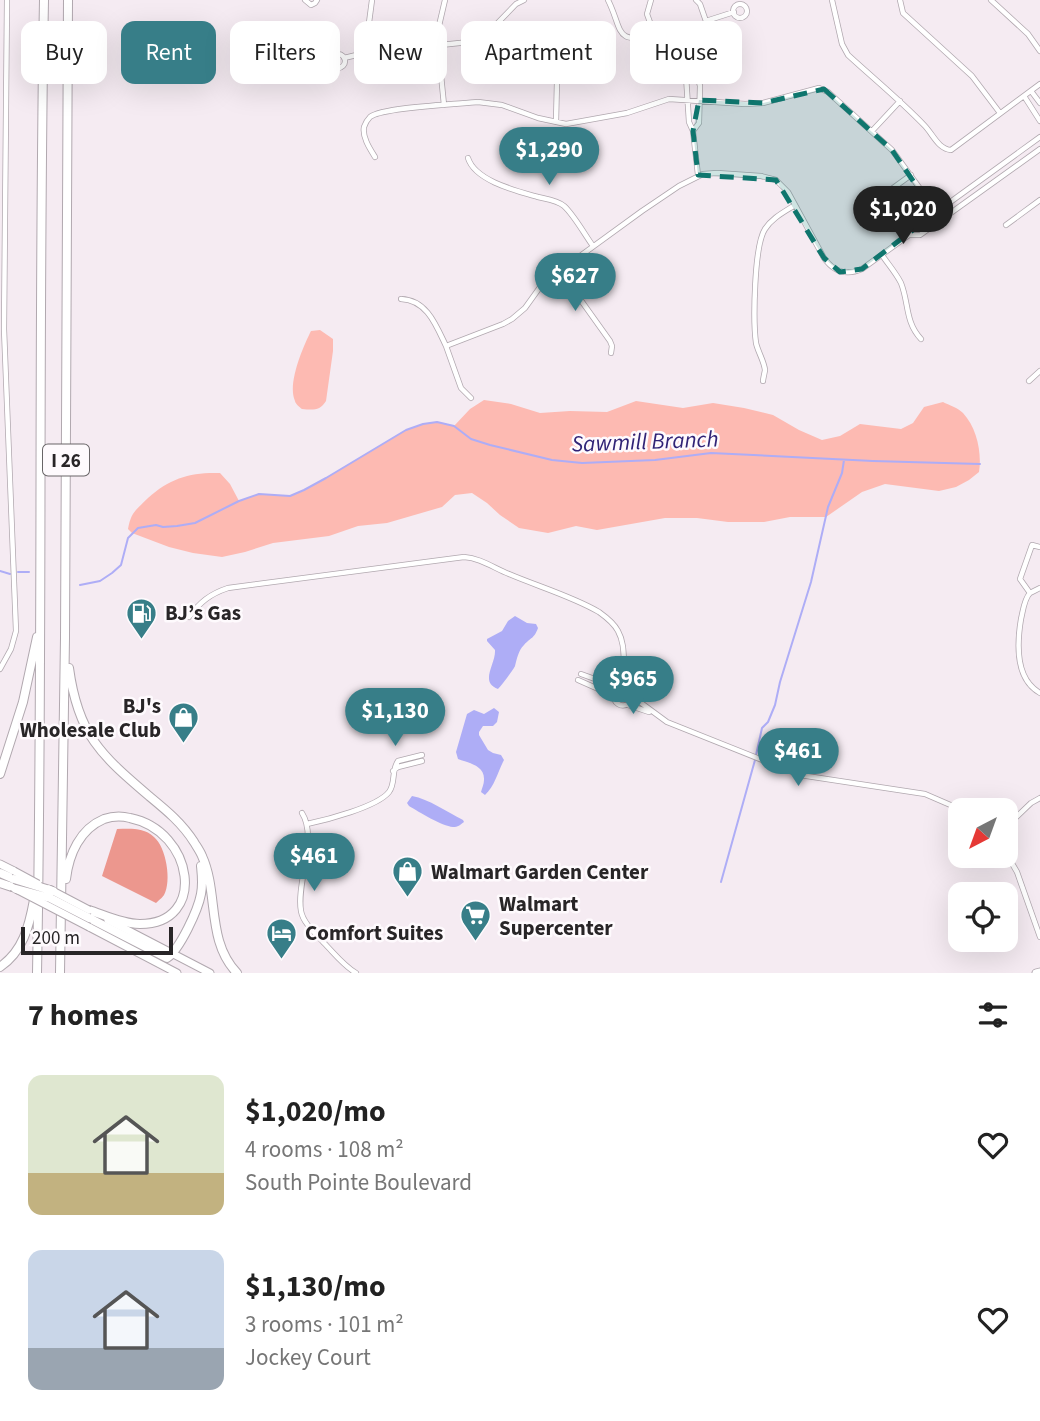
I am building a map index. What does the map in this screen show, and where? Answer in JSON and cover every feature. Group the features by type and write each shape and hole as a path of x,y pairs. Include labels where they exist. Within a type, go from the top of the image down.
{"highway":[{"name":"I 26","path":"37,973 44,0"},
{"name":"I 26","path":"60,973 65,638 68,0"},
{"path":"0,774 23,702 41,617"},
{"path":"65,638 72,691 78,713 87,731 101,752 176,819 189,834 202,856 208,875 219,942 237,973"},
{"path":"61,920 66,874 71,856 87,830 110,817 124,817 140,820 168,839 179,854 185,884 182,899 172,913 157,922 139,925 114,919 89,918"},
{"path":"0,873 167,958 173,954 184,934 201,896 203,880 200,861 189,834"},
{"path":"0,967 12,958 25,937 39,877"},
{"path":"0,882 14,882 53,891"}],"main road":[{"path":"0,864 14,882"},
{"path":"53,891 89,918 177,973"},
{"path":"173,954 210,973"}],"street":[{"path":"0,669 11,649 16,631 2,260 8,0"},
{"path":"305,0 311,5 317,0"},
{"path":"369,21 372,0"},
{"path":"440,21 444,0"},
{"path":"447,44 478,39 492,30 516,4 524,0"},
{"path":"608,0 622,34 630,38"},
{"path":"649,21 647,14 651,0"},
{"path":"696,0 706,21 734,12"},
{"path":"832,0 848,55 900,101 946,149 951,150 1040,84"},
{"path":"900,0 903,13 972,76 1000,113"},
{"path":"991,0 1028,34 1040,51"},
{"path":"0,50 7,51"},
{"path":"344,58 354,56"},
{"path":"442,84 444,105"},
{"path":"556,122 557,84"},
{"path":"687,84 688,122 693,131 698,175"},
{"path":"693,131 699,123 700,84"},
{"path":"375,158 364,127 370,117 404,108 478,102 502,105 538,118 566,124 618,115 669,99 763,103 819,88 828,92 898,157 944,219"},
{"path":"1031,91 1040,103"},
{"path":"1024,96 1040,121"},
{"path":"872,131 900,101"},
{"path":"446,346 512,319 524,308 538,288 559,271 642,211 698,175 717,173 769,177 783,186 824,258 835,269 847,273 855,272 882,255 913,229 1040,136"},
{"path":"909,235 920,235 1040,149"},
{"path":"468,158 474,169 488,179 561,204 593,246"},
{"path":"882,197 911,175"},
{"path":"1006,225 1040,200"},
{"path":"763,381 765,370 756,343 757,249 766,227 773,219 795,205"},
{"path":"882,255 900,281 910,324 922,339"},
{"path":"559,271 610,341 611,353"},
{"path":"401,299 411,299 435,323 461,388 471,398"},
{"path":"1029,381 1040,371"},
{"path":"1030,593 1020,579 1032,545 1040,547"},
{"path":"189,617 207,597 228,589 464,557 473,558 603,614 618,629 624,648 625,680 633,697 657,715 681,728 800,775 925,794 948,804"},
{"path":"1040,588 1030,593 1026,599 1018,636 1020,662 1030,686 1040,694"},
{"path":"612,695 617,687 624,660"},
{"path":"581,674 617,687 622,685 631,691 632,700 627,705"},
{"path":"578,680 612,695 618,704 657,715"},
{"path":"307,824 349,812 382,798 392,786 393,771 398,761 422,758"},
{"path":"1018,815 1031,803 1040,799"},
{"path":"302,813 307,824 307,842 301,912 312,930 356,973"},
{"path":"1015,868 1040,937"}],"highlighted area":[{"path":"824,89 892,150 935,213 862,269 840,272 824,258 776,180 698,175 693,131 699,100 763,103"}],"shaded area":[{"path":"320,330 333,339 326,401 316,409 302,409 293,394 294,376 311,331"},
{"path":"484,400 511,404 540,413 607,412 636,401 683,408 713,403 773,415 822,440 840,436 860,424 901,429 913,423 924,407 943,402 961,411 972,426 979,449 979,472 956,487 939,491 885,484 862,492 826,517 790,517 764,522 665,518 597,530 576,526 548,533 519,528 472,493 455,495 442,507 387,523 358,526 329,536 273,543 222,557 169,547 128,529 132,515 148,498 181,478 220,473 239,501 259,494 290,496 326,478 406,430 437,422 454,426 470,409"},
{"path":"117,829 145,832 154,837 162,848 168,881 164,895 156,903 102,876"}],"water":[{"path":"515,616 527,623 536,624 538,628 522,647 514,668 498,689 490,682 495,650 487,639 502,631"},
{"path":"494,708 499,712 497,722 493,726 483,726 479,735 488,750 501,755 504,760 494,783 485,795 481,792 484,780 482,771 475,765 458,759 456,752 467,714 474,710 484,714"},
{"path":"412,796 431,803 464,822 453,827 431,818 409,806 407,803"}],"waterway":[{"name":"Sawmill Branch","path":"80,585 100,581 121,565 128,538 138,528 195,523 259,494 290,496 326,478 406,430 437,422 454,426 471,439 490,445 552,460 582,463 655,460 711,453 980,464"},
{"path":"756,755 762,728 768,722 775,705 811,582 828,507 842,473 844,460"},
{"name":"Sawmill Branch","path":"0,571 10,574"},
{"name":"Sawmill Branch","path":"18,572 29,572"},
{"path":"721,882 755,760"}],"place":[{"name":"BJ’s Gas","path":"142,640"},
{"name":"BJ's Wholesale Club","path":"184,745"},
{"name":"Walmart Garden Center","path":"408,899"},
{"name":"Walmart Supercenter","path":"476,943"},
{"name":"Comfort Suites","path":"282,960"}]}
